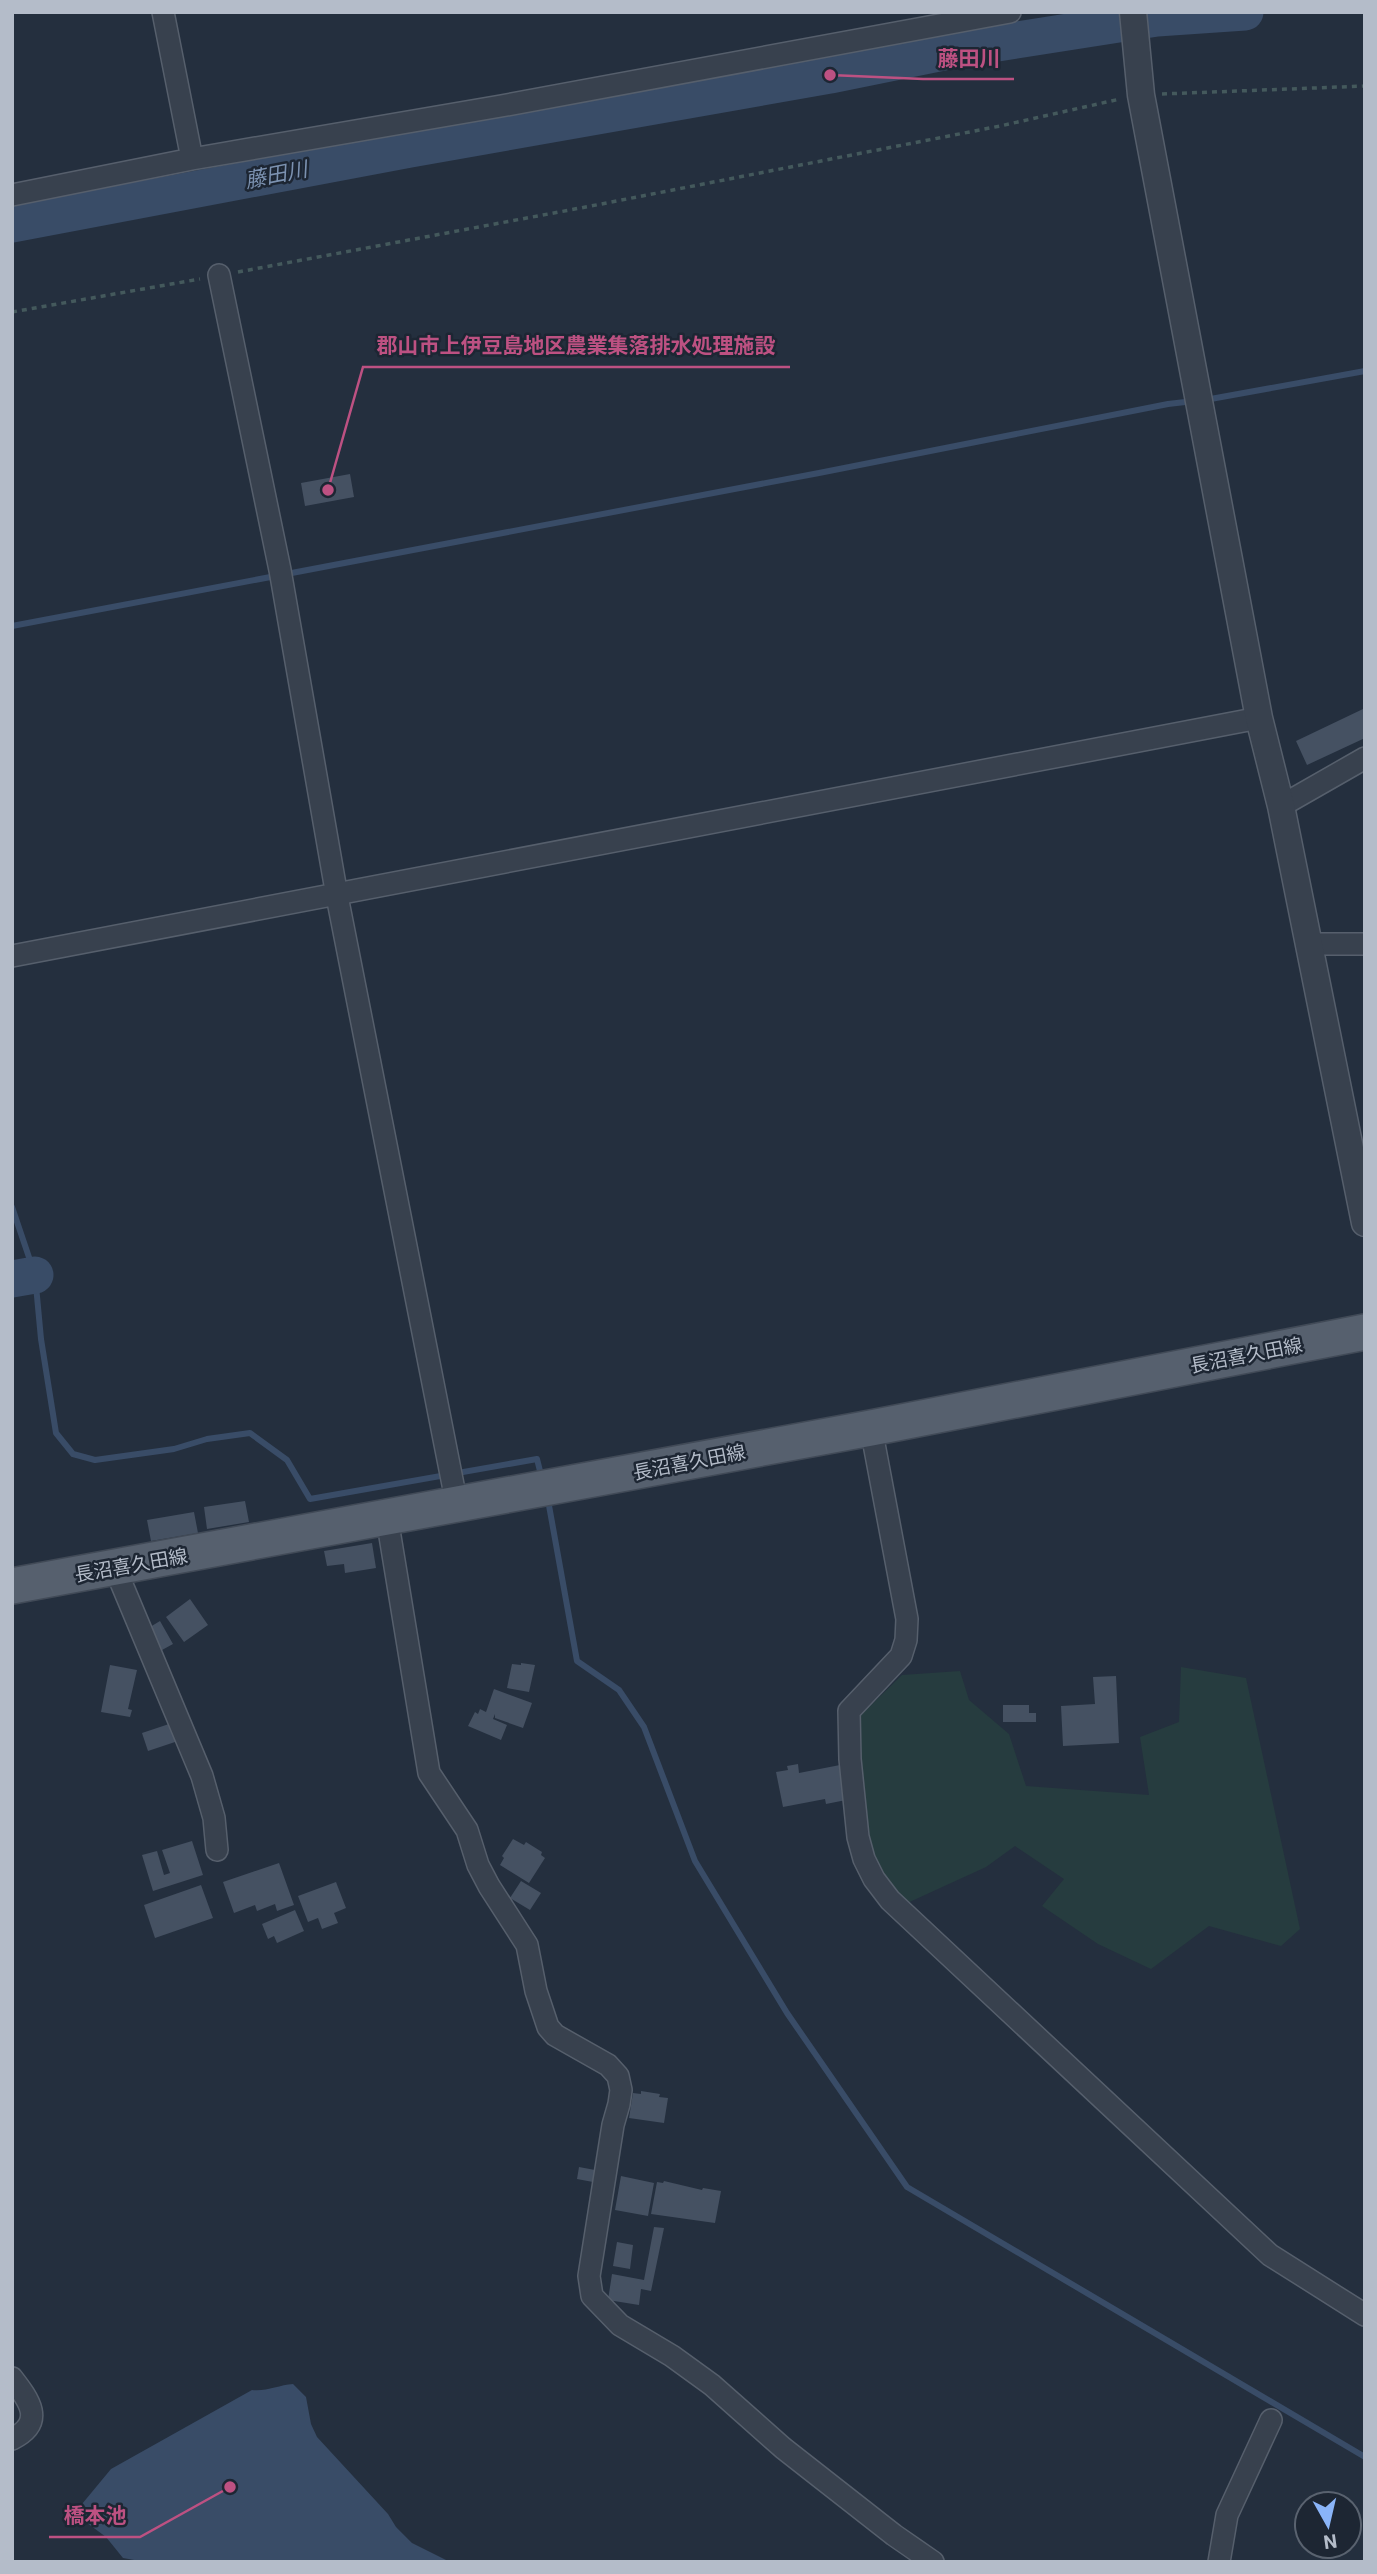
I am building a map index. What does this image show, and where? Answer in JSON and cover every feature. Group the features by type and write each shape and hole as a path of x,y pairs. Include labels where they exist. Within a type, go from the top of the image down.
{"main road":[{"name":"長沼喜久田線","path":"12,1586 871,1428 1365,1332"}],"street":[{"path":"163,12 192,159"},
{"path":"12,195 192,159 500,106 1010,12"},
{"path":"1133,12 1141,95 1259,718 1281,806 1365,1223"},
{"path":"219,275 280,570 337,896 457,1505"},
{"path":"12,956 1259,718"},
{"path":"1281,806 1365,758"},
{"path":"1308,944 1365,944"},
{"path":"871,1428 907,1619 906,1640 901,1656 849,1711 850,1759 858,1836 864,1859 874,1879 890,1900 1270,2255 1365,2315"},
{"path":"387,1518 429,1773 467,1830 478,1865 527,1945 536,1991 548,2027 555,2035 608,2065 618,2076 621,2090 619,2104 613,2124 589,2276 592,2296 620,2325 672,2356 702,2378 783,2448 894,2536 933,2562"},
{"path":"116,1568 202,1776 214,1818 216,1850"},
{"path":"12,2378 25,2395 32,2415 24,2432 12,2439"},
{"path":"1219,2562 1227,2515 1271,2420"}],"path":[{"path":"12,312 592,206 1000,126 1141,95 1365,86"}],"green space":[{"path":"1181,1667 1246,1678 1300,1929 1281,1946 1209,1926 1151,1969 1098,1944 1042,1906 1064,1879 1015,1846 986,1867 903,1905 874,1866 854,1782 861,1715 902,1675 960,1671 969,1700 1009,1734 1026,1786 1149,1795 1140,1737 1179,1722"}],"water":[{"path":"293,2384 306,2397 311,2424 317,2437 388,2514 396,2527 412,2543 450,2562 145,2562 123,2558 106,2537 79,2517 82,2504 111,2469 252,2390"}],"building":[{"path":"350,474 354,497 305,506 301,483"},
{"path":"1363,709 1365,738 1307,765 1296,741"},
{"path":"245,1501 249,1522 207,1529 204,1507"},
{"path":"194,1512 198,1533 151,1541 147,1520"},
{"path":"372,1543 376,1568 345,1573 344,1564 327,1566 324,1551"},
{"path":"190,1599 208,1625 184,1642 166,1617"},
{"path":"160,1621 173,1644 162,1650 150,1627"},
{"path":"512,1664 535,1665 529,1692 507,1688"},
{"path":"110,1665 137,1670 128,1709 132,1710 130,1717 101,1712"},
{"path":"1116,1676 1119,1743 1063,1746 1061,1706 1095,1704 1093,1677"},
{"path":"494,1689 532,1703 523,1728 495,1718 495,1714 493,1719 507,1725 501,1740 468,1726 475,1712 478,1714 480,1709 486,1712"},
{"path":"1003,1705 1029,1705 1029,1713 1036,1713 1036,1722 1003,1722"},
{"path":"172,1723 178,1741 148,1751 142,1733"},
{"path":"798,1764 799,1773 840,1765 846,1800 826,1804 825,1799 783,1807 776,1772 788,1770 787,1766"},
{"path":"513,1839 524,1845 526,1842 542,1852 541,1855 545,1858 529,1883 500,1865 504,1858 502,1856"},
{"path":"192,1841 203,1875 153,1891 142,1855 157,1851 164,1875 170,1873 162,1850"},
{"path":"279,1863 294,1905 277,1911 275,1904 257,1911 255,1905 234,1913 223,1882"},
{"path":"521,1881 541,1893 530,1910 510,1898"},
{"path":"336,1882 346,1908 334,1913 338,1923 322,1929 318,1918 308,1922 298,1896"},
{"path":"201,1885 213,1918 155,1938 144,1905"},
{"path":"295,1910 304,1931 277,1943 274,1936 268,1939 262,1924"},
{"path":"641,2091 668,2098 664,2123 629,2118 633,2093 641,2094"},
{"path":"579,2167 595,2170 593,2182 577,2179"},
{"path":"621,2176 654,2183 648,2216 615,2210"},
{"path":"664,2181 702,2190 721,2191 715,2223 651,2214 657,2182"},
{"path":"654,2227 664,2228 651,2291 641,2289 639,2305 608,2300 612,2274 644,2280"},
{"path":"617,2242 633,2245 630,2269 613,2266"}],"waterway":[{"name":"藤田川","path":"12,224 410,149 830,75 953,50 1157,18 1245,12"},
{"path":"1205,400 1365,371"},
{"path":"12,626 1194,401"},
{"path":"12,1207 35,1275 41,1339 56,1433 73,1454 95,1460 174,1449 207,1439 250,1433 287,1460 310,1499 537,1459 542,1479"},
{"path":"12,1279 35,1275"},
{"path":"548,1500 577,1661 619,1690 644,1727 695,1861 787,2013 907,2187 1365,2457"}],"place":[{"name":"藤田川","path":"830,75"},
{"name":"郡山市上伊豆島地区農業集落排水処理施設","path":"328,490"},
{"name":"橋本池","path":"230,2487"}]}
